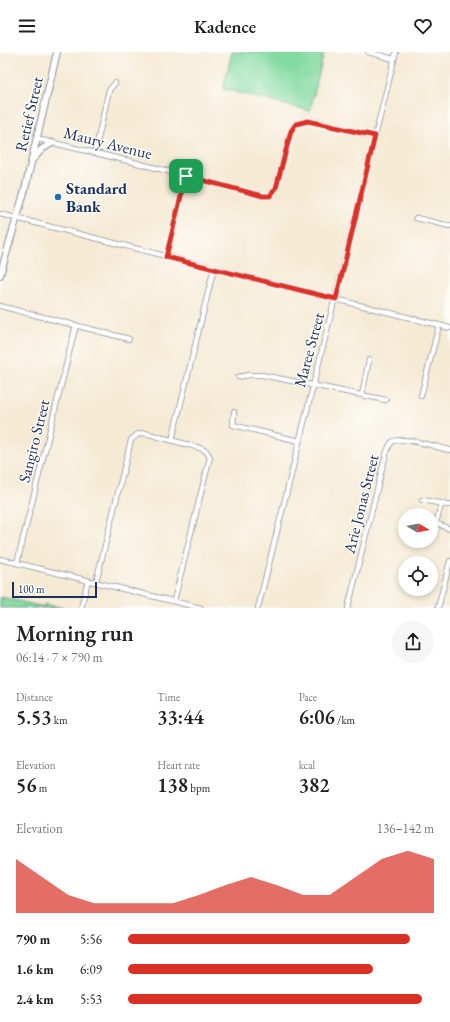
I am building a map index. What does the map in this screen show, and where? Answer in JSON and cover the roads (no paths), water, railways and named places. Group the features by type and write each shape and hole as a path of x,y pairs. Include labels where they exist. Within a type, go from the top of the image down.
{"street":[{"name":"Retief Street","path":"0,274 17,218 32,160 56,52"},
{"path":"368,52 394,59"},
{"name":"Maree Street","path":"258,608 313,385 336,299 396,52"},
{"path":"94,152 109,90 115,83"},
{"name":"Maury Avenue","path":"37,139 94,152 263,196 270,196 276,188 291,131 296,124 308,121 316,122 375,136"},
{"path":"32,160 42,149 52,143"},
{"path":"166,257 186,176"},
{"path":"0,214 450,328"},
{"path":"416,218 450,226"},
{"path":"172,440 214,268"},
{"path":"0,306 129,339"},
{"path":"421,396 439,325"},
{"name":"Sangiro Street","path":"17,563 76,326"},
{"path":"362,395 369,360"},
{"path":"238,377 250,374 262,375 386,400"},
{"path":"234,412 233,425 299,441"},
{"path":"96,582 131,440 138,434 145,433 203,449 209,453 210,457 174,601"},
{"name":"Arie Jonas Street","path":"348,608 389,446 398,440 406,440 450,450"},
{"path":"422,500 450,506"},
{"path":"444,504 441,505 436,523 450,529"},
{"path":"0,559 202,608"},
{"path":"438,608 450,561"},
{"path":"81,608 88,580"}],"place":[{"name":"Standard Bank","path":"58,197"}]}
